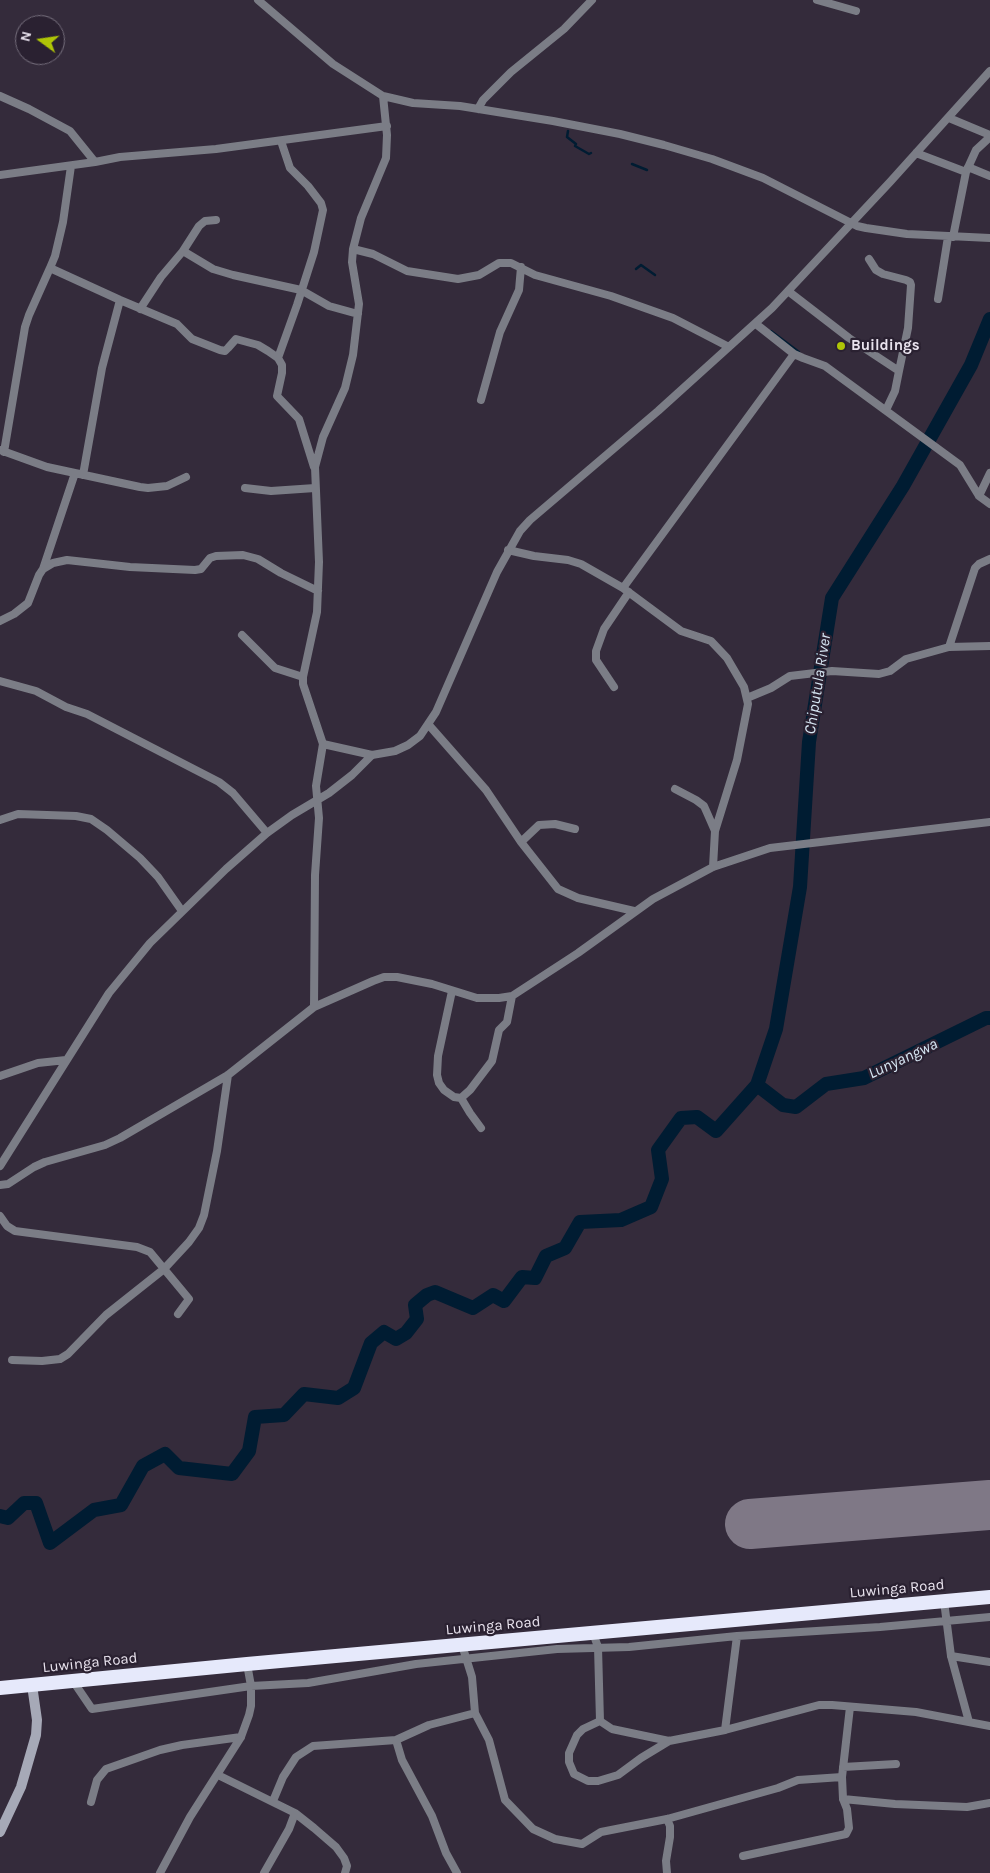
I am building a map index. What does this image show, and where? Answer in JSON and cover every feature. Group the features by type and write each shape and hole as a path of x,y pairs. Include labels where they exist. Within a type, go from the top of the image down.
{"highway":[{"name":"Luwinga Road","path":"0,1688 990,1597"}],"street":[{"path":"258,0 333,64 384,96 413,103 478,109 620,134 712,159 764,179 852,223 874,229 907,234 990,238"},
{"path":"478,109 483,100 510,72 564,29 592,0"},
{"path":"817,0 856,11"},
{"path":"323,744 372,755 394,751 408,745 420,736 436,712 508,550 520,531 530,520 598,464 756,324 852,223 990,71"},
{"path":"0,96 30,109 70,131 96,162"},
{"path":"314,468 323,437 345,388 353,355 358,314 357,288 352,262 353,248 361,218 386,158 387,126 384,96"},
{"path":"938,299 967,170 976,150 990,136 948,118"},
{"path":"0,175 71,166 120,157 216,149 387,126"},
{"path":"278,358 297,305 317,239 322,210 321,203 308,186 290,168 282,141"},
{"path":"916,153 990,176"},
{"path":"71,166 63,222 55,256 32,306 25,327 2,451 47,467 148,488 167,486 186,478"},
{"path":"140,309 199,226 205,222 216,220"},
{"path":"353,248 372,254 407,271 443,277 470,278 504,262 522,267 535,275 611,296 673,318 729,347"},
{"path":"183,251 201,262 228,273 301,290 330,306 358,314"},
{"path":"868,259 876,270 883,274 906,280 911,285 908,328 895,391 886,410"},
{"path":"481,400 500,332 519,290 522,267"},
{"path":"50,268 177,324 192,339 225,351 233,341 240,339 258,345 278,358 282,365 277,396 299,419 314,468 318,544 317,612 303,677 303,684 323,744 316,786 319,818 315,875 314,1007"},
{"path":"788,291 849,338 899,371"},
{"path":"83,475 100,377 120,300"},
{"path":"756,324 794,354 825,366 960,465 979,496 990,504"},
{"path":"614,687 596,660 596,650 604,629 626,590 794,354"},
{"path":"0,622 28,603 43,569 74,473"},
{"path":"979,496 990,473"},
{"path":"245,488 271,491 315,488"},
{"path":"508,550 581,564 626,590 681,631 711,640 727,658 744,687 748,704 737,760 716,831 713,867"},
{"path":"43,569 54,563 72,559 120,566 195,570 200,569 210,558 216,556 243,555 258,559 281,573 318,591"},
{"path":"949,647 975,568 990,559"},
{"path":"242,634 275,668 303,677"},
{"path":"747,698 771,688 790,676 818,672 879,674 890,671 906,659 949,647 990,646"},
{"path":"0,681 36,691 66,707 87,714 218,782 233,793 267,833"},
{"path":"428,724 486,790 554,886 578,898 634,912"},
{"path":"0,1166 88,1024 125,971 182,910 267,833 352,775 372,755"},
{"path":"675,788 704,806 716,831"},
{"path":"0,820 18,814 76,816 91,819 107,830 144,862 182,910"},
{"path":"0,1185 8,1184 45,1162 105,1145 120,1138 228,1075 314,1007 372,981 397,977 477,998 512,996 578,953 670,888 713,867 770,848 989,821"},
{"path":"521,842 539,825 555,824 575,829"},
{"path":"452,991 438,1056 437,1075 439,1083 444,1090 454,1097 462,1098 492,1060 499,1030 507,1022 512,996"},
{"path":"0,1076 38,1063 66,1060"},
{"path":"12,1360 52,1361 68,1354 106,1315 164,1269 190,1242 199,1228 204,1215 228,1075"},
{"path":"462,1098 481,1128"},
{"path":"0,1216 7,1226 15,1231 144,1249 150,1252 190,1299 178,1314"},
{"path":"944,1601 951,1656 969,1722"},
{"path":"73,1681 92,1709 251,1686 308,1683 416,1664 556,1649 629,1646 738,1636 947,1622 990,1617"},
{"path":"593,1633 598,1647 600,1721"},
{"path":"726,1730 738,1636"},
{"path":"462,1645 472,1677 475,1712 489,1740 505,1800 533,1830 555,1839 582,1844 601,1832 667,1818 769,1790 798,1780 842,1776"},
{"path":"951,1656 990,1662"},
{"path":"160,1873 190,1817 241,1737 249,1715 251,1686 247,1664"},
{"path":"0,1832 21,1787 35,1742 37,1720 32,1685"},
{"path":"600,1721 583,1729 577,1735 569,1753 569,1762 574,1774 588,1781 598,1781 618,1775 641,1758 669,1742 726,1730 819,1705 916,1712 990,1726"},
{"path":"743,1856 846,1834 849,1828 847,1809 843,1799 842,1776 850,1707"},
{"path":"272,1801 283,1777 296,1756 313,1746 396,1740 429,1725 475,1712"},
{"path":"600,1721 612,1729 669,1742"},
{"path":"91,1802 97,1780 106,1769 146,1754 182,1745 241,1737"},
{"path":"396,1740 402,1760 432,1816 446,1854 457,1873"},
{"path":"843,1767 896,1764"},
{"path":"218,1775 295,1813 336,1847 347,1866 345,1873"},
{"path":"843,1799 894,1804 967,1807 990,1803"},
{"path":"264,1873 290,1829 295,1813"},
{"path":"667,1818 670,1826 666,1862 667,1873"}],"waterway":[{"path":"568,131 567,137 576,144 575,146 589,154 591,153"},
{"path":"632,164 647,170"},
{"path":"636,269 641,265 655,275"},
{"name":"Chiputula River","path":"757,1085 776,1029 800,887 809,742 832,598 903,486 971,365 990,319"},
{"path":"771,331 799,352"},
{"name":"Lunyangwa","path":"0,1516 8,1518 24,1503 36,1503 50,1543 94,1510 121,1505 143,1466 165,1454 179,1468 232,1474 249,1451 255,1417 284,1415 304,1394 338,1398 354,1388 371,1343 384,1332 396,1339 406,1333 417,1319 415,1305 427,1295 435,1292 473,1308 493,1295 504,1301 522,1277 535,1278 546,1256 565,1248 580,1222 621,1220 651,1207 662,1179 658,1150 681,1118 697,1117 716,1131 757,1085 783,1105 796,1107 826,1084 864,1078 986,1018 990,1018"}],"runway":[{"path":"750,1524 990,1505"}],"place":[{"name":"Buildings","path":"841,346"}]}
